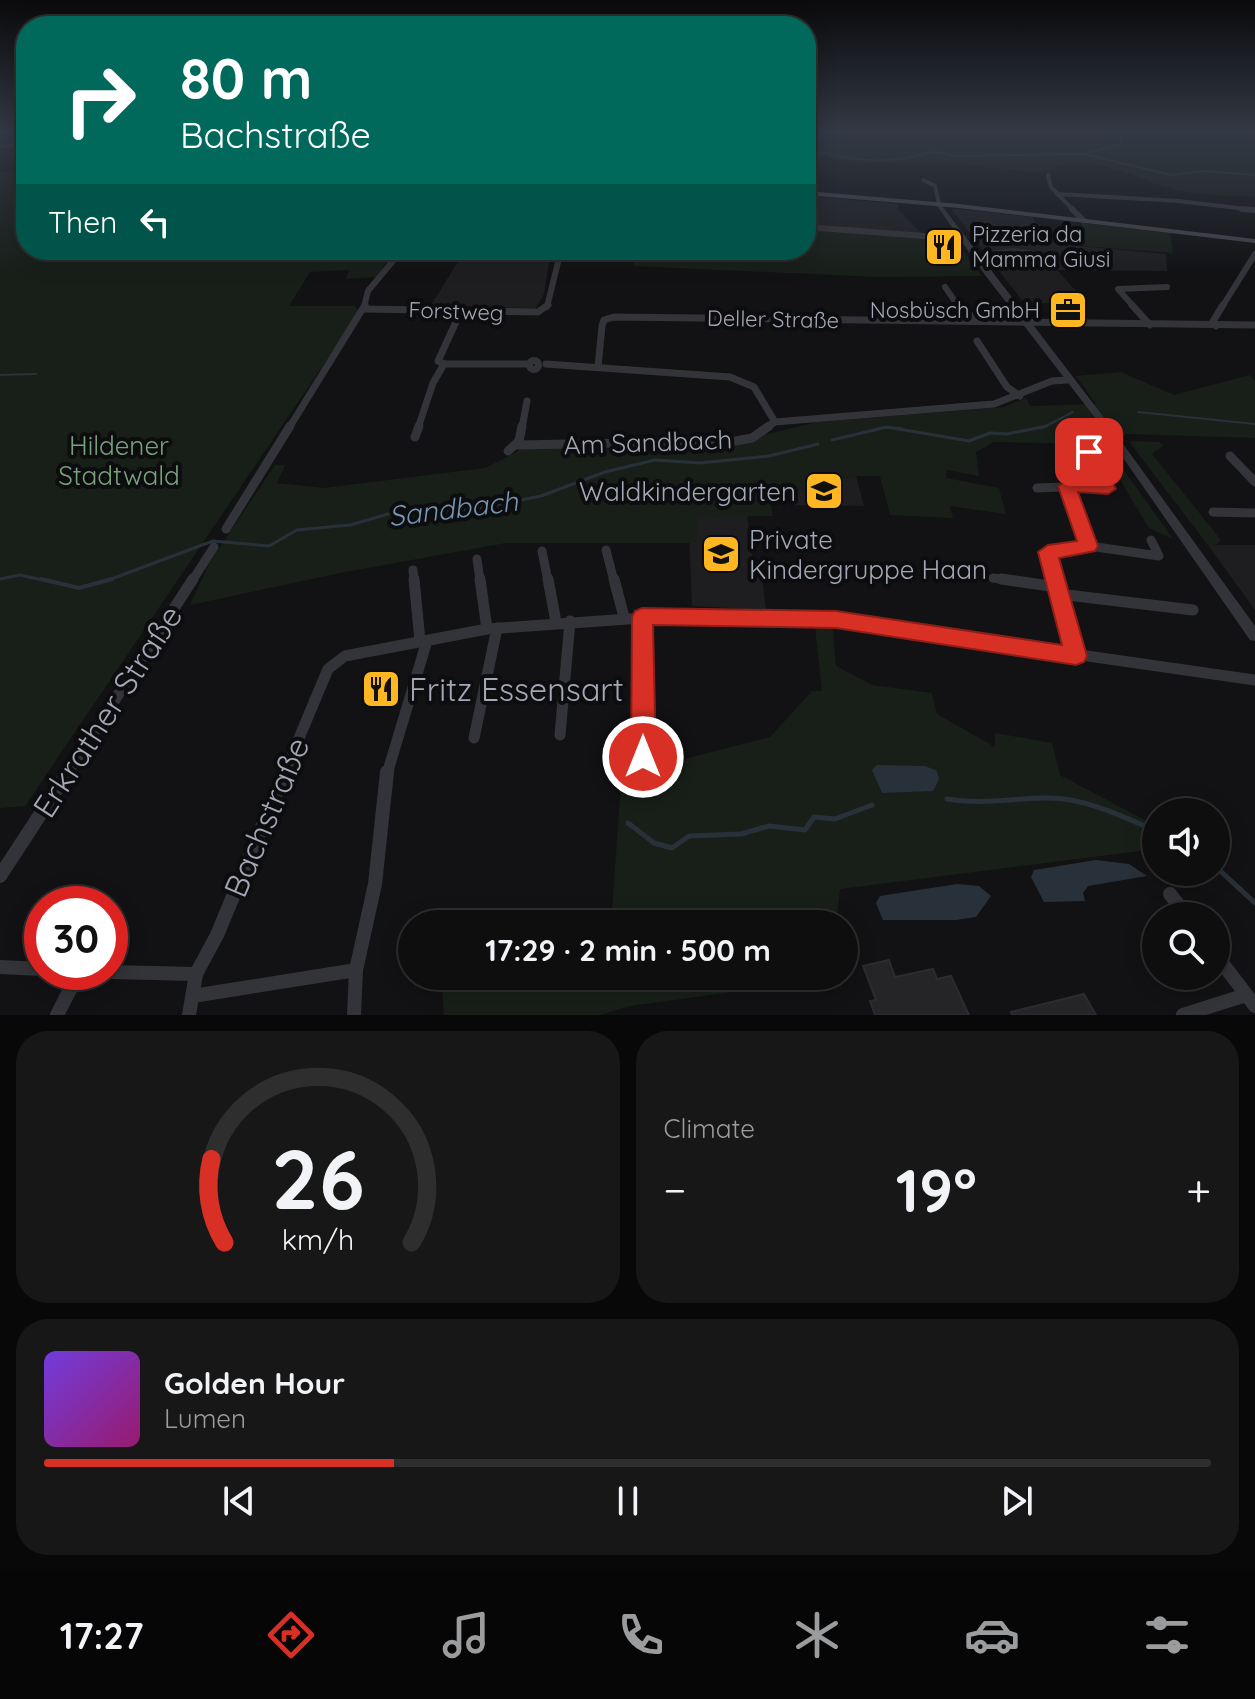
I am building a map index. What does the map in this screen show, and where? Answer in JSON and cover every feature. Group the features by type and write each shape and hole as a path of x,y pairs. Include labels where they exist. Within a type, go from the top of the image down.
{"main road":[{"path":"816,194 939,204 1255,241"}],"street":[{"path":"924,180 935,186 939,204 1068,380 1099,417 1255,636"},
{"path":"1051,180 1057,194 1083,220"},
{"path":"1057,194 1178,201 1255,210"},
{"path":"816,228 964,239"},
{"path":"1216,326 1212,323 1255,254"},
{"path":"226,529 364,309 368,291 394,260"},
{"name":"Forstweg","path":"364,309 530,314 547,307 559,260"},
{"path":"1241,276 1255,278"},
{"name":"Deller Straße","path":"945,287 963,313 989,322"},
{"path":"1150,325 1118,289 1167,287"},
{"path":"461,311 438,361 444,364 527,364"},
{"name":"Deller Straße","path":"598,367 602,326 604,320 614,317 1255,325"},
{"path":"977,341 1007,387 1020,396"},
{"path":"415,437 433,383 444,364"},
{"name":"Am Sandbach","path":"546,364 716,374 751,381 775,422"},
{"name":"Am Sandbach","path":"527,401 522,431 512,448 736,441 752,438 775,422 994,404 1052,381 1068,380"},
{"path":"1089,452 1108,489 1068,489 1089,546"},
{"path":"1230,456 1255,482"},
{"path":"1213,512 1255,513"},
{"path":"1076,656 1048,552 1089,546 1159,556 1151,540"},
{"name":"Erkrather Straße","path":"0,876 214,547"},
{"path":"606,550 624,617"},
{"path":"542,551 556,622"},
{"path":"474,738 492,629 477,559"},
{"path":"354,1015 356,970 375,884 387,769 424,641 413,570"},
{"path":"993,578 1193,610"},
{"name":"Bachstraße","path":"196,974 217,935 328,669 345,656 492,629 624,617 836,620 1255,680"},
{"path":"642,617 643,757"},
{"path":"560,735 570,621"},
{"path":"1170,894 1176,902"},
{"path":"0,967 24,968"},
{"path":"193,996 356,970"},
{"path":"128,972 196,974 189,1015"},
{"path":"1183,1015 1250,1000 1230,974"},
{"path":"57,1015 70,990"}],"shaded area":[{"path":"816,197 898,204 898,210 922,234 816,227"},
{"path":"952,210 1033,217 1042,240 1058,244 1166,254 1167,271 1057,270 1088,304 1024,303"},
{"path":"459,260 549,260 544,294 536,308 430,307"},
{"name":"Waldkindergarten","path":"856,476 864,506 793,505 790,494 772,494 773,491 802,490"},
{"name":"Private Kindergruppe Haan","path":"688,507 746,508 753,561 760,562 766,610 692,606"},
{"path":"1208,545 1255,545 1255,610"},
{"path":"877,765 925,766 937,771 939,779 933,791 882,793 872,770"},
{"path":"1096,860 1129,864 1142,873 1142,877 1088,886 1083,893 1085,901 1044,902 1031,877 1034,870"},
{"path":"957,884 979,886 991,896 976,917 883,920 876,903 880,896"}],"green space":[{"name":"Hildener Stadtwald","path":"0,180 16,180 16,260 388,260 376,277 346,279 349,270 310,272 289,306 355,306 359,312 25,806 0,808"},
{"path":"1147,180 1255,180 1255,197 1201,194"},
{"path":"1081,223 1170,233 1173,253 1083,246"},
{"path":"816,229 955,241 982,276 878,277 633,266 634,260 816,260"},
{"path":"1121,372 1174,395 1250,375 1255,381 1255,438 1127,434 1103,444 994,442 976,452 979,476 947,470 946,478 999,488 1006,514 950,506 953,518 890,515 880,476 856,476 802,490 768,491 773,516 698,517 696,543 506,543 340,573 190,605 210,562 275,465 285,465 277,483 324,488 485,468 517,452 524,442 759,436 818,422 1004,407 1026,398 1030,406 1096,404 1076,376"},
{"path":"1160,442 1164,445 1152,454 1221,540 1216,545 1208,545 1130,443"},
{"path":"1101,448 1108,448 1173,539 1149,528"},
{"path":"815,627 833,628 836,666 872,685 932,693 937,714 995,747 995,733 1052,743 1060,775 1142,819 1142,851 840,889 838,910 612,910 621,784 631,773 770,737 812,691 822,691"},
{"path":"442,990 748,990 630,1006 600,1015 444,1015"}],"building":[{"path":"1014,249 1033,252 1047,267 1008,267 995,251"},
{"path":"889,960 895,977 933,969 937,979 951,976 969,1015 875,1015 870,1001 876,1000 863,966"},
{"path":"1084,994 1096,1015 1012,1015 1011,1012"}],"waterway":[{"path":"0,375 36,374"},
{"name":"Sandbach","path":"1045,426 1073,412"},
{"name":"Sandbach","path":"1138,412 1255,424"},
{"name":"Sandbach","path":"893,428 969,441 990,433 1007,434 1045,426"},
{"name":"Sandbach","path":"878,428 883,428"},
{"name":"Sandbach","path":"832,440 883,428"},
{"name":"Sandbach","path":"883,428 893,428"},
{"name":"Sandbach","path":"883,428 893,428"},
{"name":"Sandbach","path":"893,428 901,428"},
{"name":"Sandbach","path":"110,580 213,541 269,546 297,530 350,525 402,510 469,510 541,496 605,472 655,460 700,463 769,456 818,444"},
{"name":"Sandbach","path":"0,579 20,575 47,581"},
{"name":"Sandbach","path":"41,579 79,588 110,580"},
{"path":"947,799 1062,799 1103,809 1142,825"},
{"path":"628,823 654,843 672,848 689,836 741,834 769,826 805,830 814,817 835,819 872,805"},
{"path":"1230,880 1255,903"}],"place":[{"name":"Pizzeria da Mamma Giusi","path":"944,247"},
{"name":"Nosbüsch GmbH","path":"1068,310"},
{"name":"Waldkindergarten","path":"824,491"},
{"name":"Private Kindergruppe Haan","path":"721,554"},
{"name":"Fritz Essensart","path":"381,689"}],"route":[{"path":"643,757 642,617 685,615 836,620 1076,656 1048,552 1089,546 1067,486 1108,489 1089,452"}]}
